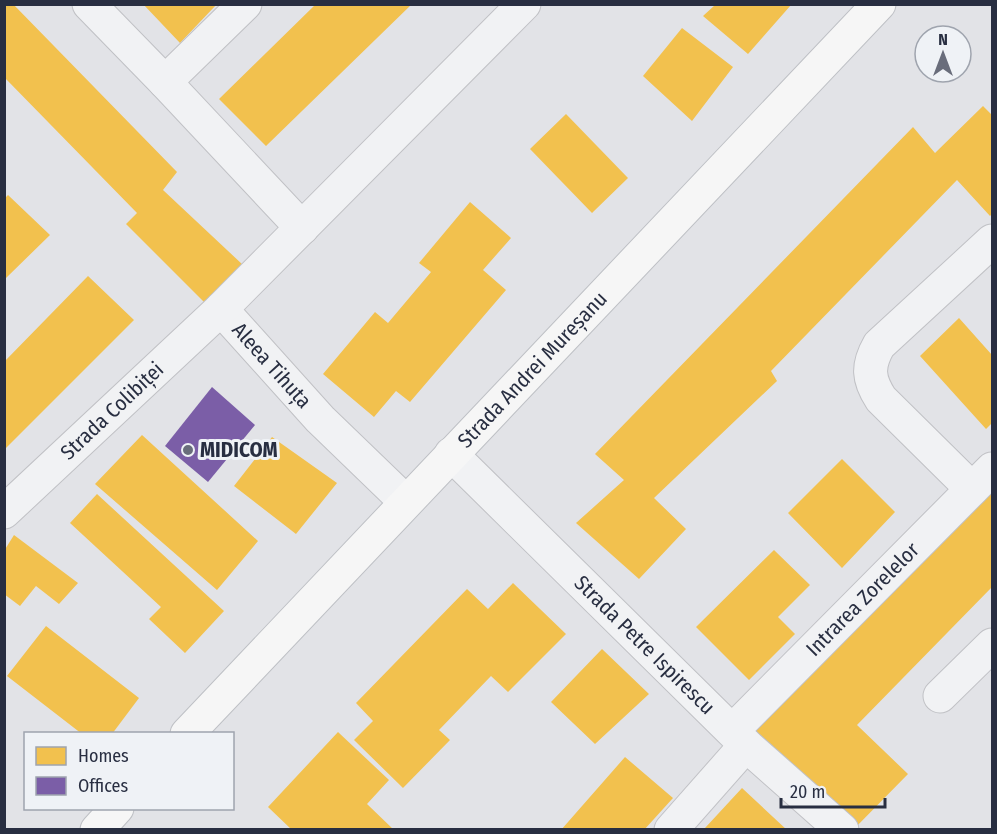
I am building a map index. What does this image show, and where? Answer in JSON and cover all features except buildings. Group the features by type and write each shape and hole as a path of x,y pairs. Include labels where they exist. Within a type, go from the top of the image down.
{"main road":[{"name":"Strada Andrei Mureșanu","path":"189,732 879,4"},
{"path":"97,830 115,810"}],"street":[{"path":"89,4 302,228"},
{"path":"165,82 245,4"},
{"name":"Aleea Tihuța","path":"405,502 320,419 221,309 524,4"},
{"path":"982,479 881,399 873,387 870,370 873,356 879,345 993,240"},
{"name":"Strada Colibiței","path":"4,512 221,309"},
{"name":"Strada Petre Ispirescu","path":"451,454 739,738 842,830"},
{"name":"Intrarea Zorelelor","path":"671,830 739,738 982,479"},
{"path":"940,696 993,645"}],"place":[{"name":"MIDICOM","path":"188,450"}]}
